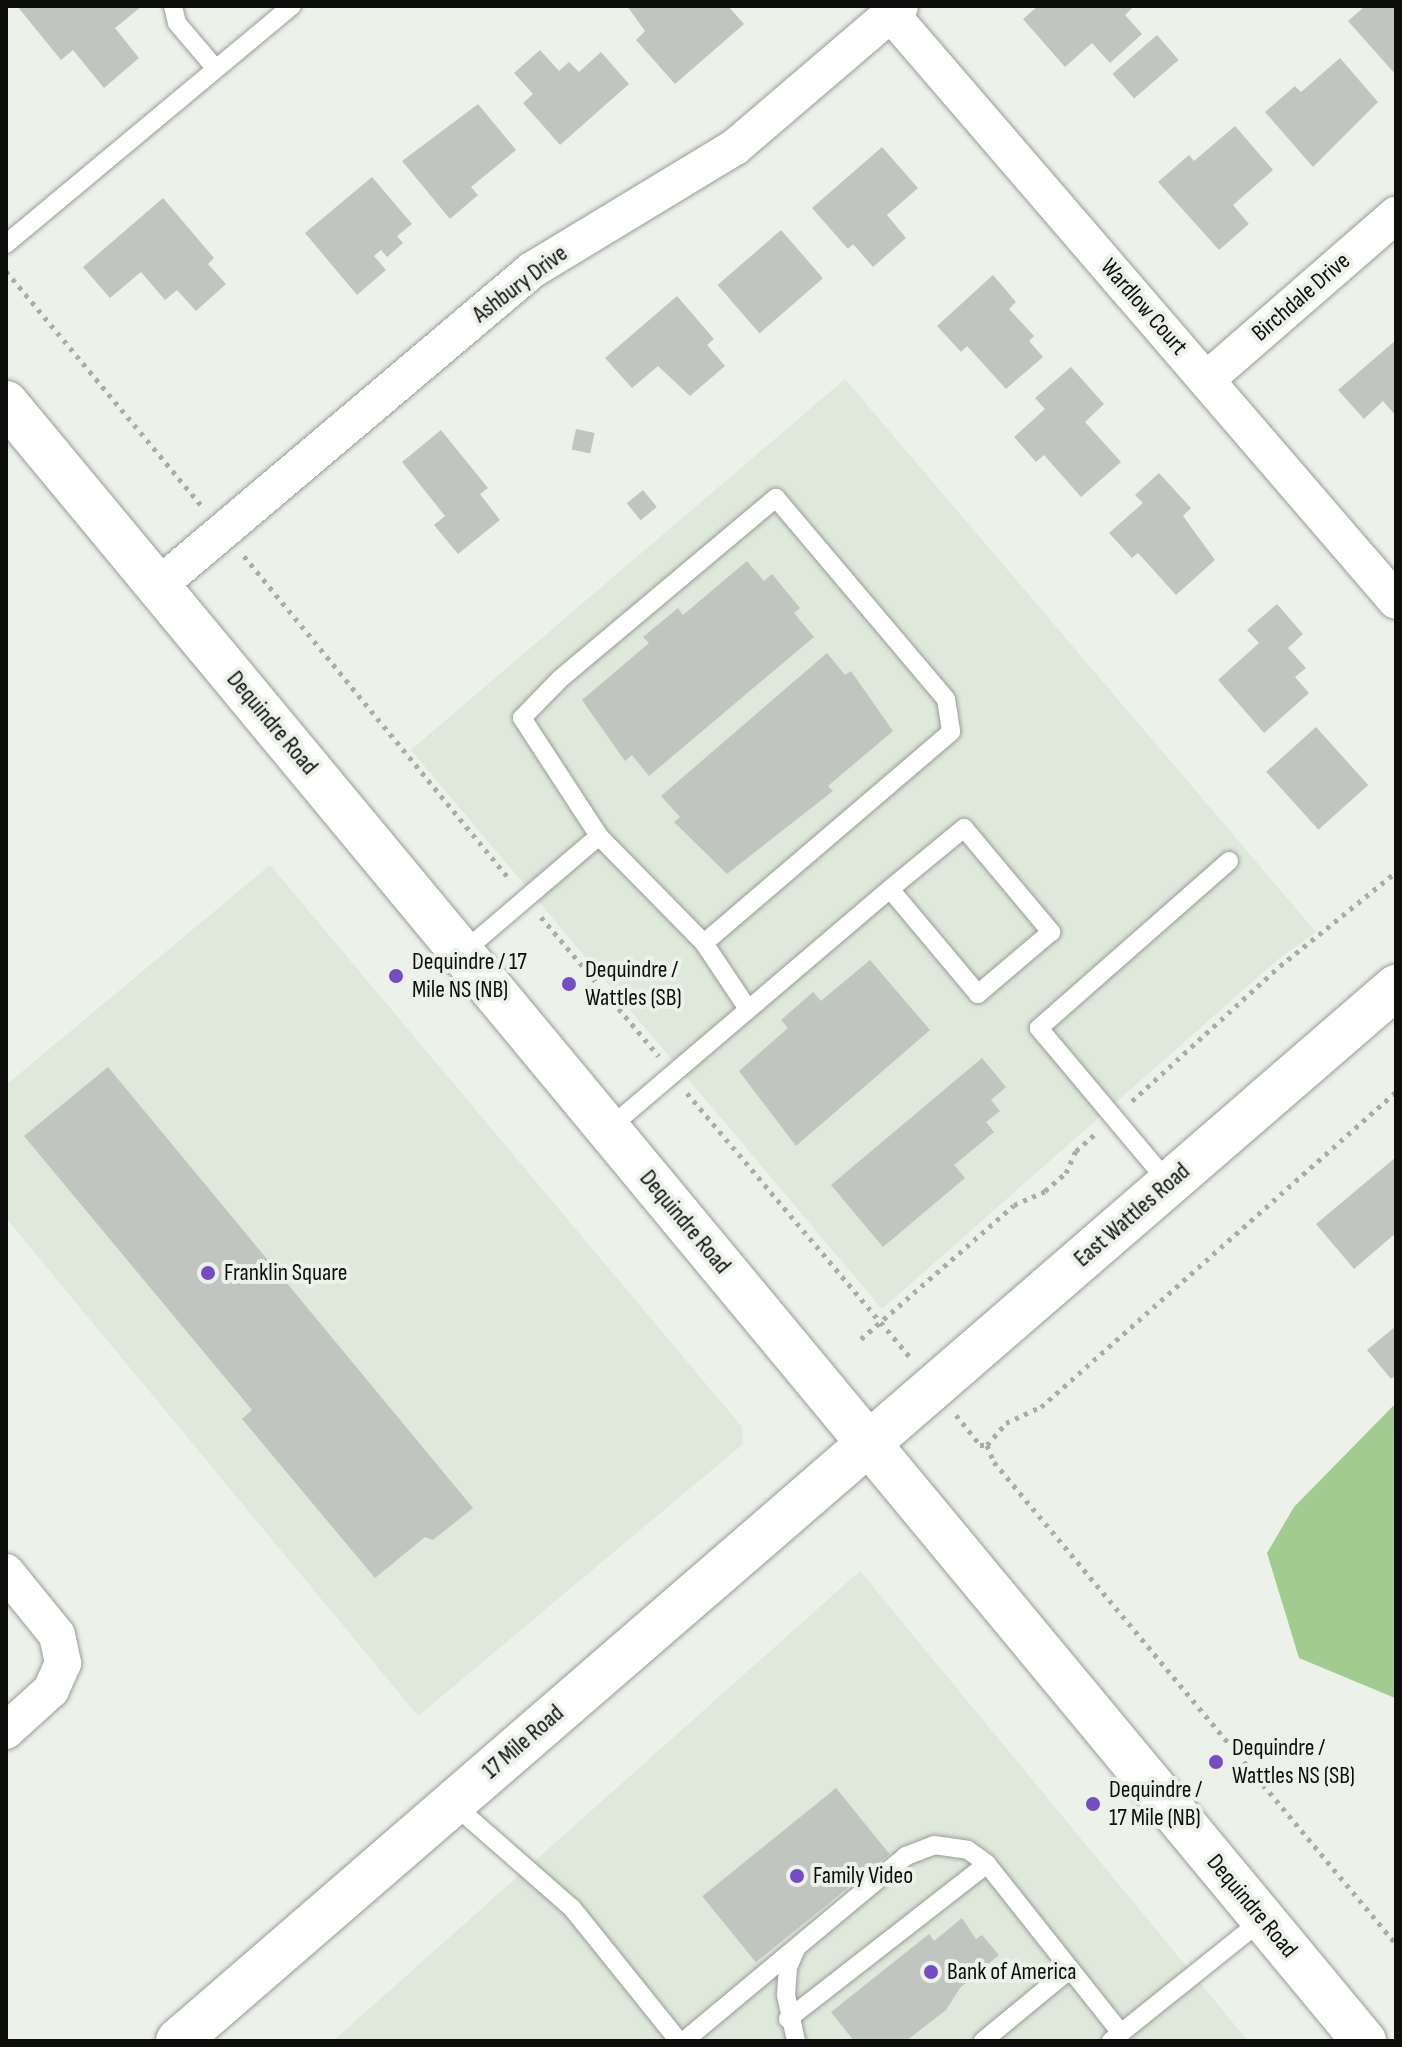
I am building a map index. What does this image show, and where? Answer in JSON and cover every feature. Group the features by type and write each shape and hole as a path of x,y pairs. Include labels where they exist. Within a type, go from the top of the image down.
{"main road":[{"name":"Dequindre Road","path":"6,403 1364,2041"},
{"name":"East Wattles Road","path":"868,1442 1396,987"},
{"name":"17 Mile Road","path":"178,2041 868,1442"}],"street":[{"name":"Wardlow Court","path":"896,10 1396,601"},
{"name":"Ashbury Drive","path":"158,586 532,270 723,156 896,10"},
{"name":"Birchdale Drive","path":"1206,380 1396,215"},
{"path":"6,1572 57,1635 63,1663 51,1690 6,1731"}],"lane":[{"path":"173,6 177,23 216,69"},
{"path":"6,244 292,6"},
{"path":"704,943 951,732 946,699 776,498 560,679 522,718 599,836 704,943 748,1009"},
{"path":"608,1129 748,1009 890,889 964,828 1051,932 978,994 890,889"},
{"path":"462,953 599,836"},
{"path":"1168,1182 1039,1028 1229,861"},
{"path":"452,1803 572,1908 682,2041 906,1856 934,1845 968,1850 987,1864 1116,2037 1262,1920"},
{"path":"788,2019 987,1864"},
{"path":"796,2041 788,2019 788,1967 797,1946"},
{"path":"983,2041 1069,1970"}],"path":[{"path":"6,271 207,512"},
{"path":"250,563 511,882"},
{"path":"1130,1103 1269,975 1396,872"},
{"path":"543,919 658,1056"},
{"path":"1396,1092 1041,1407 1006,1423 983,1445 1396,1944"},
{"path":"689,1095 898,1342"},
{"path":"861,1339 1014,1205 1045,1191 1066,1173 1076,1151 1100,1130"}],"shaded area":[{"path":"845,379 1316,932 1276,961 882,1309 411,750"},
{"path":"270,865 742,1427 743,1444 418,1716 6,1218 6,1085"},
{"path":"860,1571 1248,2041 333,2041"}],"green space":[{"path":"1396,1403 1395,1698 1299,1658 1267,1553 1294,1507"}],"building":[{"path":"17,6 142,6 115,28 139,58 104,88 73,50 61,60"},
{"path":"627,6 728,6 744,24 675,84 636,40 645,31"},
{"path":"1038,6 1134,6 1125,15 1142,34 1110,63 1092,43 1065,67 1023,19"},
{"path":"1365,6 1396,6 1396,75 1348,21"},
{"path":"1157,35 1179,60 1134,99 1112,74"},
{"path":"540,50 559,71 569,62 579,72 601,52 629,84 560,145 523,103 533,94 514,73"},
{"path":"1340,58 1378,102 1313,167 1265,112 1295,86 1301,92"},
{"path":"478,104 516,150 471,187 478,195 450,219 402,161"},
{"path":"1235,126 1273,170 1233,205 1249,224 1219,250 1158,182 1189,155 1194,161"},
{"path":"882,147 918,188 887,215 906,238 873,267 853,244 848,249 812,208"},
{"path":"372,177 412,224 397,236 403,243 387,257 381,250 374,256 386,270 357,295 305,233"},
{"path":"163,198 214,258 208,264 226,284 196,311 177,290 165,300 141,272 110,298 83,267"},
{"path":"781,230 823,278 760,333 718,285"},
{"path":"993,275 1016,302 1009,309 1034,336 1029,341 1043,357 1006,389 967,346 961,352 937,326"},
{"path":"677,296 714,339 707,345 725,366 690,396 658,366 632,388 605,358"},
{"path":"1396,340 1396,416 1383,401 1364,419 1338,390"},
{"path":"1071,367 1104,404 1085,422 1121,462 1081,497 1044,455 1036,462 1014,437 1045,409 1035,398"},
{"path":"576,429 595,433 590,453 572,450"},
{"path":"441,430 488,488 480,494 500,520 458,554 434,525 445,516 402,462"},
{"path":"1159,473 1191,508 1183,516 1215,560 1176,595 1138,553 1132,558 1109,533 1143,503 1135,495"},
{"path":"643,490 657,507 641,520 627,503"},
{"path":"747,561 764,581 772,574 800,608 794,613 814,637 649,776 632,755 625,761 582,700 649,643 643,637 678,608 683,615"},
{"path":"1277,604 1303,634 1288,648 1306,668 1295,677 1309,693 1264,733 1218,680 1259,643 1247,630"},
{"path":"827,653 845,675 851,671 893,731 828,786 833,791 727,874 674,822 680,817 661,796"},
{"path":"1316,727 1368,785 1318,830 1266,772"},
{"path":"870,960 930,1030 796,1146 739,1071 788,1028 781,1020 813,992 821,1001"},
{"path":"982,1058 1006,1087 991,1100 1000,1111 986,1122 994,1132 954,1165 965,1178 883,1247 831,1185"},
{"name":"Franklin Square","path":"108,1067 473,1508 433,1540 425,1537 375,1578 242,1419 252,1410 24,1136"},
{"path":"1396,1157 1396,1233 1354,1269 1316,1224"},
{"path":"1396,1326 1396,1375 1391,1379 1367,1350"},
{"name":"Family Video","path":"836,1788 889,1854 756,1962 702,1896"},
{"name":"Bank of America","path":"962,1918 976,1939 982,1935 999,1955 960,1988 946,2010 906,2041 854,2041 831,2012 929,1934 934,1941"}],"place":[{"name":"Dequindre / 17 Mile NS (NB)","path":"396,976"},
{"name":"Dequindre / Wattles (SB)","path":"569,984"},
{"name":"Franklin Square","path":"208,1273"},
{"name":"Dequindre / Wattles NS (SB)","path":"1216,1762"},
{"name":"Dequindre / 17 Mile (NB)","path":"1093,1804"},
{"name":"Family Video","path":"797,1876"},
{"name":"Bank of America","path":"931,1972"}]}
